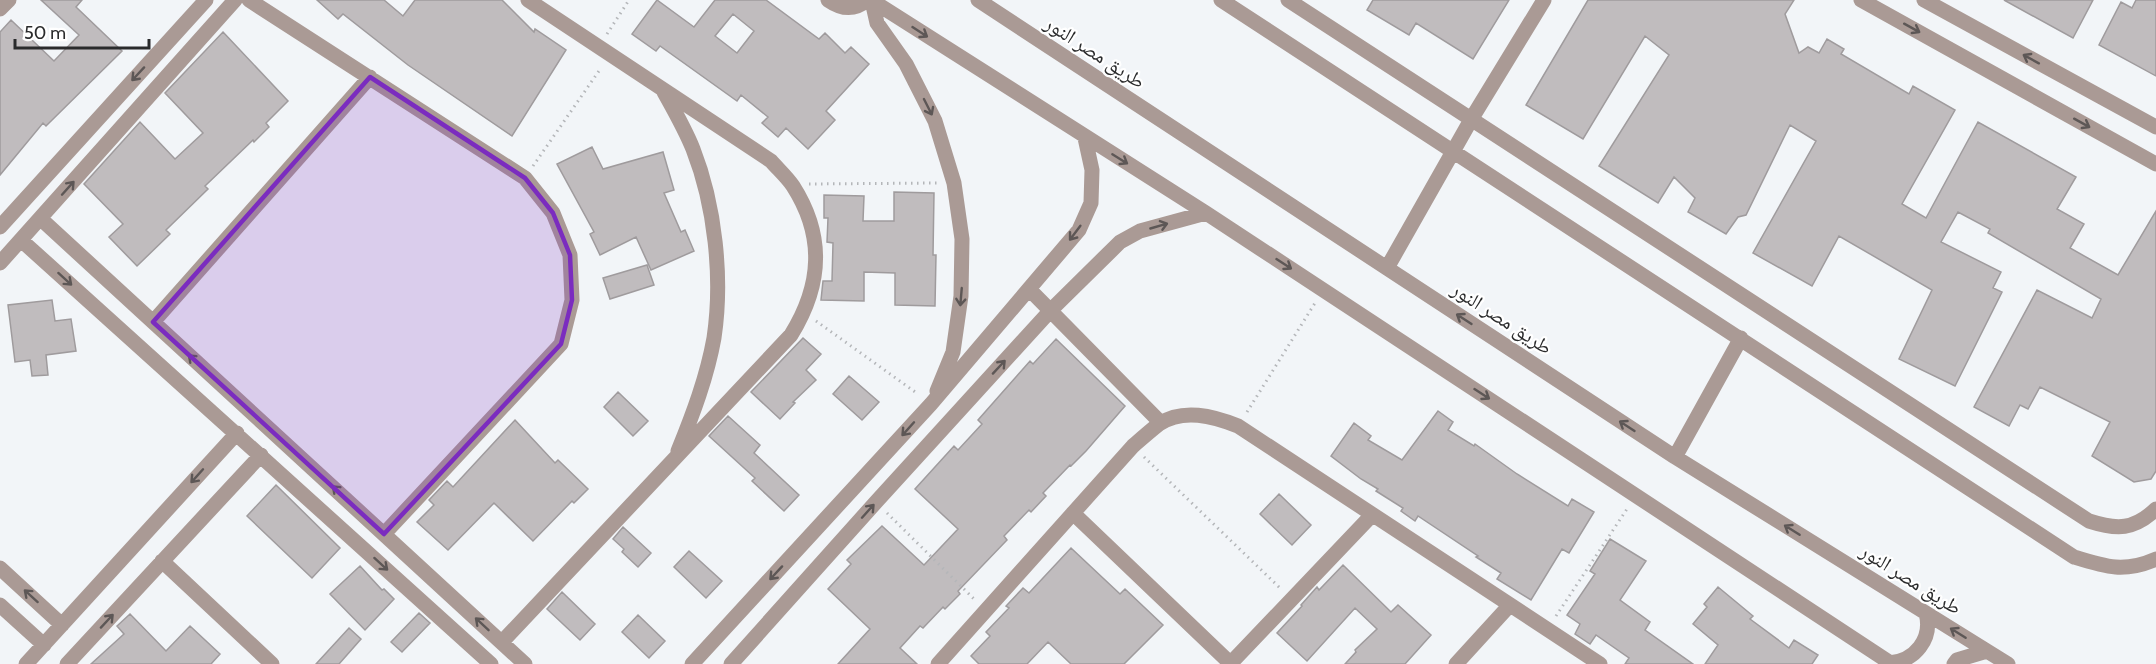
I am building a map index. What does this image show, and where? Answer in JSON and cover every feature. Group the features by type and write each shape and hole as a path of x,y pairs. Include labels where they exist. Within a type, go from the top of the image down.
{"street":[{"path":"0,9 9,0"},
{"path":"0,226 206,0"},
{"path":"0,263 235,0"},
{"path":"249,0 525,178 554,213 570,255 572,300 561,344 384,534"},
{"path":"502,642 792,335 805,313 817,270 812,225 792,184 771,161 528,0"},
{"path":"828,0 840,7 848,8 870,0"},
{"path":"870,0 1206,213 1891,663 1900,662 1916,652 1927,634 1929,624 1926,614"},
{"path":"870,0 877,23 906,64 935,121 954,183 962,239 962,296 953,352 931,404"},
{"name":"طريق مصر النور","path":"978,0 1675,457 2008,664"},
{"path":"1221,0 2074,557 2106,567 2140,566 2156,559"},
{"path":"1288,0 2089,521 2109,528 2128,526 2146,519 2156,509"},
{"path":"1387,268 1472,118 1544,0"},
{"path":"1861,0 2156,164"},
{"path":"1924,0 2156,127"},
{"path":"153,322 370,77"},
{"path":"122,92 140,108"},
{"path":"664,92 693,149 711,210 717,274 714,337 699,399 675,459"},
{"path":"692,664 931,404 1079,230 1090,203 1092,170 1085,138"},
{"path":"731,664 1051,310 1120,242 1140,231 1206,213"},
{"path":"41,219 525,664"},
{"path":"21,240 261,454 486,662"},
{"path":"1029,289 1161,423"},
{"path":"1675,457 1741,338"},
{"path":"938,664 1133,446 1161,423 1186,415 1213,416 1238,426 1600,664"},
{"path":"26,664 237,433"},
{"path":"67,664 261,454"},
{"path":"1073,513 1230,664 1372,515"},
{"path":"826,519 846,536"},
{"path":"162,561 267,662"},
{"path":"0,568 62,625"},
{"path":"0,605 44,645"},
{"path":"1456,664 1509,606"},
{"path":"1954,664 1957,660 1987,651"}],"path":[{"path":"525,178 604,51 629,0"},
{"path":"792,184 954,183"},
{"path":"1238,426 1323,290"},
{"path":"805,313 931,404"},
{"path":"1133,446 1292,599"},
{"path":"1547,630 1636,495"},
{"path":"876,502 986,610"}],"highlighted area":[{"path":"370,77 525,178 553,213 570,255 572,300 561,344 384,534 153,322"}],"building":[{"path":"41,0 82,0 76,7 122,51 46,126 43,123 0,175 0,32 11,20 54,61 79,35"},
{"path":"317,0 384,0 403,16 415,0 502,0 534,32 535,29 566,50 512,136 408,65 343,14 338,19"},
{"path":"657,0 694,27 715,0 766,0 819,39 825,33 845,53 851,47 869,64 826,111 835,120 808,149 786,128 778,137 762,123 768,117 741,95 737,101 660,46 656,51 632,34","holes":["733,14 754,31 737,53 715,36"]},
{"path":"1373,0 1509,0 1473,59 1416,23 1409,35 1367,10"},
{"path":"1588,0 1794,0 1785,14 1799,53 1808,47 1819,53 1827,39 1844,49 1841,54 1909,94 1913,86 1955,110 1902,204 1926,218 1978,122 2076,177 2057,209 2084,224 2070,248 2118,275 2156,211 2156,471 2151,479 2134,482 2092,456 2110,422 2040,387 2028,409 2020,405 2009,426 1974,407 2037,290 2092,318 2101,299 1988,233 1990,229 1958,212 1941,242 2001,272 1993,288 2002,292 1955,386 1899,359 1932,290 1839,236 1812,286 1753,253 1816,141 1790,125 1746,215 1738,217 1726,234 1688,212 1695,198 1674,177 1658,203 1599,166 1669,55 1645,36 1583,139 1526,105"},
{"path":"2004,0 2093,0 2073,38"},
{"path":"2136,0 2156,0 2156,76 2099,45 2121,2 2132,8"},
{"path":"223,32 288,101 266,123 269,127 205,186 208,189 166,230 170,234 137,266 109,237 123,224 84,184 140,122 175,159 203,133 165,93"},
{"path":"592,147 603,169 663,152 674,190 664,193 681,232 685,230 694,251 651,270 636,237 600,255 590,234 594,232 557,164"},
{"path":"894,192 934,193 935,306 895,305 895,273 864,272 864,301 821,300 823,281 832,281 833,243 827,242 828,218 824,218 824,195 864,196 863,221 894,221"},
{"path":"647,265 654,285 610,299 603,278"},
{"path":"52,300 55,321 71,319 76,351 46,355 48,375 32,376 30,360 15,362 8,305"},
{"path":"803,338 821,354 806,370 816,380 793,402 795,403 780,419 751,392"},
{"path":"1056,339 1125,406 1086,451 1043,493 1046,496 1004,536 1007,540 958,591 960,594 945,609 943,607 923,628 920,626 900,648 917,664 838,664 870,629 828,589 851,564 847,560 882,526 924,565 958,529 915,489 954,446 958,450 982,424 978,420 1030,361 1033,364"},
{"path":"849,376 879,402 862,420 833,394"},
{"path":"618,392 648,421 633,436 604,407"},
{"path":"1438,411 1453,422 1448,430 1474,446 1475,444 1568,506 1572,499 1594,512 1569,553 1562,549 1531,600 1497,579 1501,573 1476,557 1478,556 1418,516 1415,521 1401,511 1403,508 1376,491 1378,489 1331,456 1354,423 1371,436 1368,440 1402,460"},
{"path":"728,416 760,445 754,453 799,495 784,511 752,481 755,478 709,436"},
{"path":"515,420 555,463 558,460 588,489 574,503 572,501 533,541 494,503 448,550 417,522 434,505 429,500 447,481 453,487"},
{"path":"276,485 340,548 312,578 247,516"},
{"path":"1279,494 1311,525 1292,545 1260,514"},
{"path":"623,527 651,553 638,567 622,552 624,549 613,539"},
{"path":"1610,539 1646,561 1620,600 1650,622 1645,630 1693,664 1625,664 1629,658 1596,635 1590,644 1575,634 1580,624 1567,615 1595,574 1590,571"},
{"path":"1071,548 1120,594 1125,589 1163,625 1124,664 1071,664 1048,642 1027,664 979,664 971,656 990,636 986,632 1009,608 1006,606 1023,588 1029,593"},
{"path":"689,551 722,581 706,598 674,567"},
{"path":"1343,565 1391,612 1398,605 1431,635 1405,664 1345,664 1356,652 1355,650 1377,629 1355,608 1307,661 1277,633 1317,587 1319,590"},
{"path":"360,566 382,590 384,589 394,599 365,630 330,594"},
{"path":"1718,587 1753,616 1750,619 1789,648 1794,640 1818,655 1812,664 1705,664 1718,645 1693,624 1707,607 1704,604"},
{"path":"562,592 595,624 580,640 547,609"},
{"path":"419,613 430,623 402,652 391,642"},
{"path":"130,614 166,651 190,626 220,654 211,664 91,664 124,634 117,626"},
{"path":"638,615 665,641 649,658 622,632"},
{"path":"349,628 361,639 339,664 316,664"}]}
